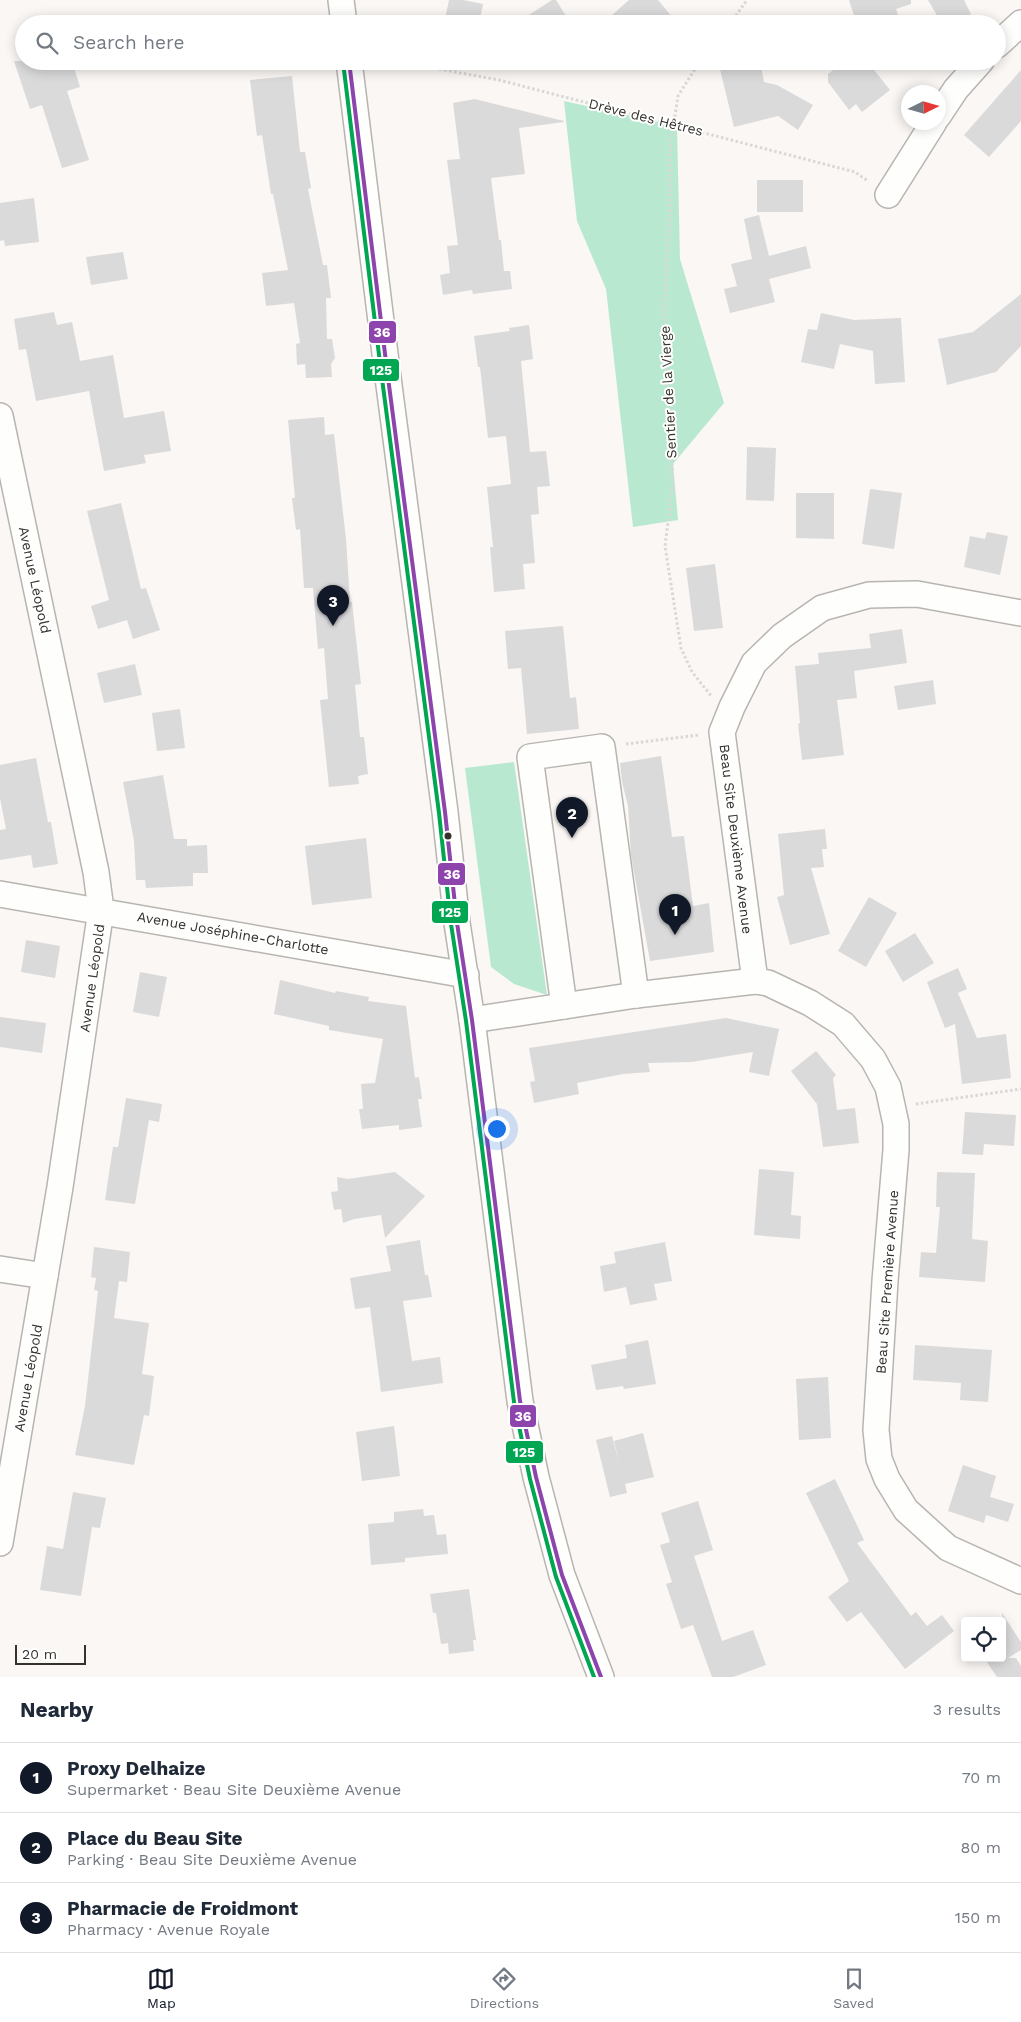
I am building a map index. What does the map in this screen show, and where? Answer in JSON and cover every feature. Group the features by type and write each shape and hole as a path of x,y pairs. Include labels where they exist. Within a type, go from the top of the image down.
{"street":[{"path":"341,0 343,15"},
{"path":"1006,37 1021,23"},
{"path":"350,70 445,812 457,923 472,1020 520,1401 536,1477 562,1575 601,1677"},
{"path":"946,104 973,70"},
{"path":"888,195 929,130"},
{"name":"Avenue Léopold","path":"0,416 96,872 101,910 65,1158 0,1544"},
{"name":"Beau Site Deuxième Avenue","path":"755,981 722,732 732,707 754,664 782,636 822,608 870,595 917,594 1021,613"},
{"path":"564,1006 530,757 602,747 636,995"},
{"name":"Avenue Joséphine-Charlotte","path":"0,894 101,910 466,975"},
{"path":"472,1020 636,995 755,981"},
{"name":"Beau Site Première Avenue","path":"755,981 768,983 810,1003 843,1024 873,1059 888,1088 896,1124 896,1150 885,1281 877,1421 879,1459 887,1479 906,1510 948,1548 1021,1582"},
{"path":"0,1269 45,1276"}],"path":[{"path":"736,15 747,0"},
{"name":"Drève des Hêtres","path":"444,70 499,80 855,172 888,195"},
{"name":"Sentier de la Vierge","path":"694,70 678,96 670,148 670,210 664,310 673,483 665,546 681,648 692,672 714,700 732,707"},
{"path":"602,747 722,732"},
{"path":"892,1106 1021,1089"}],"green space":[{"path":"564,101 677,126 680,259 724,403 673,464 678,520 633,527 606,289 577,221"},
{"path":"514,762 547,995 514,984 491,967 465,768"}],"building":[{"path":"449,0 463,0 483,4 481,15 446,15"},
{"path":"552,0 556,0 565,15 529,15"},
{"path":"629,0 658,0 670,15 612,15"},
{"path":"849,0 911,0 911,4 896,9 898,15 854,15"},
{"path":"928,0 964,0 971,14 969,15 937,15"},
{"path":"17,70 75,70 80,87 67,91 89,160 62,168 42,105 30,109"},
{"path":"720,70 762,70 764,82 777,85 813,105 798,130 778,116 734,127"},
{"path":"833,70 874,70 890,90 862,112 856,104 849,110 828,82 828,74"},
{"path":"1021,70 1021,121 989,157 964,135"},
{"path":"292,76 300,152 305,152 311,188 308,189 323,265 327,265 331,298 326,298 327,339 332,339 335,358 331,364 332,377 306,378 305,364 297,365 296,344 300,343 294,303 266,306 262,273 288,270 273,194 271,194 262,135 257,136 250,80"},
{"path":"475,99 564,122 519,128 525,174 491,178 504,271 510,271 512,289 473,294 472,290 443,295 440,275 450,273 447,246 458,245 447,160 460,159 453,103"},
{"path":"757,180 803,180 803,212 757,212"},
{"path":"34,198 39,242 5,246 4,240 0,241 0,203"},
{"path":"759,215 769,256 806,246 811,268 769,279 775,302 730,313 724,289 737,286 731,264 752,259 744,219"},
{"path":"123,252 128,279 91,285 86,257"},
{"path":"1021,294 1021,346 996,372 947,385 938,339 973,332"},
{"path":"54,312 57,325 72,322 80,361 113,355 124,418 164,411 171,451 144,455 146,463 104,471 89,391 36,401 26,349 19,350 14,319"},
{"path":"821,313 854,320 901,318 905,382 875,384 873,351 840,344 834,369 801,362 808,329 817,330"},
{"path":"529,325 533,359 521,361 530,452 546,451 550,486 537,487 539,514 531,515 535,563 523,564 525,589 494,592 490,547 493,547 487,487 511,484 506,436 488,438 480,367 478,367 474,336 510,331 509,328"},
{"path":"324,417 325,435 334,434 346,539 350,602 352,602 361,684 355,685 360,737 364,737 368,774 358,776 359,784 329,787 320,700 328,699 324,648 318,649 313,588 304,588 300,529 296,530 292,498 295,498 288,420"},
{"path":"747,447 776,448 774,501 746,500"},
{"path":"870,489 902,493 894,549 862,544"},
{"path":"796,493 834,493 834,539 796,538"},
{"path":"121,503 141,589 146,588 160,630 133,639 127,620 98,629 91,606 109,600 87,511"},
{"path":"987,532 1008,536 1000,575 964,567 970,536 985,539"},
{"path":"715,564 723,628 694,631 686,568"},
{"path":"563,626 570,698 576,697 579,729 527,734 521,668 508,669 505,631"},
{"path":"902,629 907,663 854,671 857,698 837,700 844,755 802,760 795,666 819,664 818,653 871,648 869,634"},
{"path":"135,664 142,695 104,703 97,673"},
{"path":"933,680 936,704 898,710 894,686"},
{"path":"180,709 185,748 157,751 152,713"},
{"path":"661,756 672,837 684,836 693,906 709,903 714,952 650,961 631,855 628,806 622,782 620,763"},
{"path":"36,758 48,822 51,822 58,864 33,868 31,855 0,860 0,830 6,829 0,798 0,765"},
{"path":"163,775 174,839 187,839 187,846 207,845 208,873 193,873 193,886 146,888 145,880 136,880 134,841 123,782"},
{"path":"825,829 827,849 822,849 824,867 811,868 830,934 790,945 777,897 784,895 778,834"},
{"path":"366,838 372,898 312,905 305,846"},
{"path":"869,897 897,913 866,967 838,951"},
{"path":"915,933 934,963 903,982 885,951"},
{"path":"26,940 60,946 55,978 21,972"},
{"path":"958,968 967,989 958,993 977,1038 1006,1034 1011,1078 962,1084 955,1024 945,1028 927,982"},
{"path":"140,972 167,977 159,1017 133,1012"},
{"path":"280,980 335,993 336,991 369,997 368,1001 406,1006 415,1078 419,1077 422,1099 418,1099 422,1127 399,1130 399,1125 362,1129 359,1109 363,1109 361,1084 375,1083 383,1039 329,1030 329,1026 274,1014"},
{"path":"0,1017 46,1023 42,1053 0,1047"},
{"path":"726,1018 779,1029 769,1076 749,1072 753,1052 692,1062 648,1063 650,1072 623,1074 577,1083 579,1094 534,1103 530,1082 535,1081 529,1048"},
{"path":"816,1051 836,1075 833,1078 837,1110 855,1108 859,1143 823,1147 817,1104 791,1071"},
{"path":"126,1098 162,1104 159,1122 149,1120 135,1204 105,1200 113,1147 118,1147"},
{"path":"965,1112 1016,1115 1014,1146 984,1144 983,1155 962,1154"},
{"path":"759,1169 794,1172 791,1215 801,1216 800,1239 754,1235"},
{"path":"395,1172 425,1196 385,1238 381,1215 354,1219 343,1223 341,1209 334,1210 331,1192 338,1191 337,1177 348,1179"},
{"path":"937,1172 975,1173 972,1239 988,1241 985,1282 919,1277 921,1252 936,1253 940,1207 936,1207"},
{"path":"420,1240 425,1275 428,1275 432,1297 403,1301 412,1361 440,1357 443,1383 381,1392 370,1307 355,1309 350,1278 391,1271 386,1246"},
{"path":"665,1242 672,1281 654,1284 657,1300 630,1305 626,1287 604,1292 600,1266 616,1263 614,1252"},
{"path":"94,1247 130,1252 127,1282 119,1281 114,1318 149,1323 142,1374 154,1376 149,1416 144,1415 134,1465 75,1455 85,1406 98,1291 94,1290 96,1278 91,1277"},
{"path":"648,1340 656,1384 624,1389 623,1386 596,1390 591,1365 627,1358 625,1345"},
{"path":"915,1345 992,1350 988,1402 960,1400 961,1383 913,1380"},
{"path":"828,1377 831,1438 799,1440 796,1379"},
{"path":"394,1426 400,1476 362,1481 356,1432"},
{"path":"643,1433 654,1477 625,1484 627,1493 610,1497 596,1440 612,1436 619,1463 614,1441"},
{"path":"963,1465 996,1476 990,1497 1014,1504 1008,1522 986,1515 984,1523 948,1511"},
{"path":"835,1479 864,1540 857,1543 911,1616 916,1612 927,1626 942,1615 954,1631 905,1669 861,1612 847,1622 828,1597 849,1581 806,1493"},
{"path":"73,1492 106,1498 100,1528 92,1527 81,1596 40,1590 47,1546 63,1549"},
{"path":"698,1501 713,1550 694,1556 722,1641 753,1630 766,1665 733,1677 712,1677 693,1625 681,1629 666,1584 672,1582 660,1545 670,1542 661,1513"},
{"path":"423,1509 424,1516 434,1515 437,1535 446,1534 448,1554 405,1558 405,1562 371,1565 368,1524 394,1522 394,1512"},
{"path":"469,1589 476,1640 473,1640 474,1651 449,1654 448,1643 441,1644 436,1613 433,1613 430,1594"},
{"path":"1006,1619 1021,1642 1021,1650 1008,1658 1016,1658 1021,1666 1021,1677 997,1677 987,1662 1006,1662"}],"transit line":[{"name":"125","path":"344,70 439,813 451,924 466,1021 514,1402 530,1479 556,1577 594,1677"},
{"name":"36","path":"350,70 445,812 457,923 472,1020 520,1401 536,1477 562,1575 601,1677"}],"place":[{"name":"Pharmacie de Froidmont","path":"333,626"},
{"name":"Place du Beau Site","path":"572,838"},
{"name":"Proxy Delhaize","path":"675,935"}]}
